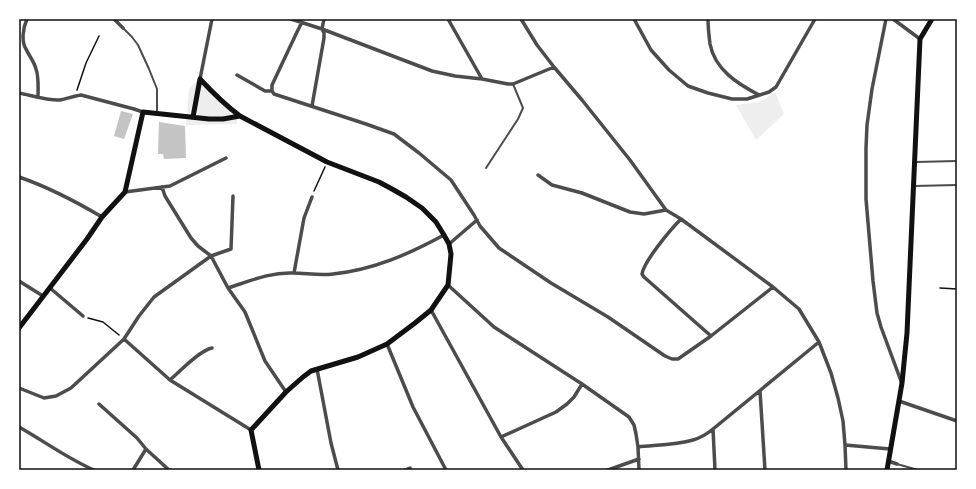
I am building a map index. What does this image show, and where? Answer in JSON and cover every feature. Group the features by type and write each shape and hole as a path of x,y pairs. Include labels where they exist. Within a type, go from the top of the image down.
{"main road":[{"path":"887,470 902,383 907,333 920,39 932,19"},
{"path":"200,79 218,98 240,116 327,162 392,188 422,208 436,222 449,244 452,254 448,285 431,310 387,344 353,359 311,371 286,392 251,430 259,470"},
{"path":"193,118 200,79"},
{"path":"19,328 102,217 125,192 142,112 209,119 240,116"}],"street":[{"path":"27,19 23,39 25,48 37,71 38,97"},
{"path":"114,19 123,28"},
{"path":"200,79 212,19"},
{"path":"291,19 322,29 432,71 455,76 513,84 554,67"},
{"path":"312,106 324,38 322,29 324,19"},
{"path":"448,19 482,79"},
{"path":"522,19 554,67 630,160 666,210 681,219 773,287 799,309 819,342 838,398 846,445 846,470"},
{"path":"634,19 652,50 669,70 688,86 732,99 747,99 769,92 776,87 815,19"},
{"path":"708,19 710,46 716,61 725,72 741,86 759,95"},
{"path":"886,19 872,89 867,125 866,199 877,312 881,327 902,383"},
{"path":"893,19 920,39"},
{"path":"272,91 272,85 302,22"},
{"path":"237,75 265,90 272,91 274,94 394,134 451,180 480,226 499,248 552,283 608,317 665,356 672,359 678,359 712,336 773,287"},
{"path":"19,93 52,100 59,100 75,95 88,96 142,112"},
{"path":"125,192 170,186 226,158"},
{"path":"538,175 552,185 582,193 630,212 644,214 666,210"},
{"path":"19,177 47,188 84,206 102,217"},
{"path":"162,187 165,196 191,238 198,246 211,256 228,288 245,312 265,361 286,392"},
{"path":"19,388 44,398 56,396 71,388 124,339 154,297 211,256 231,248 233,196"},
{"path":"294,273 304,218 312,197"},
{"path":"681,219 672,228 644,266 642,274 712,336"},
{"path":"449,244 477,220"},
{"path":"228,288 276,273 314,275 350,272 390,261 444,235"},
{"path":"19,281 43,296"},
{"path":"448,285 494,328 582,384 629,417 634,425 638,447 639,470"},
{"path":"50,288 83,316"},
{"path":"431,310 501,437 523,470"},
{"path":"124,339 170,380 251,430"},
{"path":"638,447 694,440 703,436 819,342"},
{"path":"387,344 413,407 446,470"},
{"path":"170,380 194,358 212,348"},
{"path":"317,369 331,443 338,470"},
{"path":"501,437 556,412 568,404 582,384"},
{"path":"760,391 765,470"},
{"path":"899,401 957,421"},
{"path":"99,404 137,438 146,449 169,470"},
{"path":"19,427 41,439 66,456 94,470"},
{"path":"713,429 715,470"},
{"path":"846,445 890,448"},
{"path":"133,470 146,449"},
{"path":"608,470 639,458"},
{"path":"888,461 898,464"},
{"path":"405,470 410,468"}],"lane":[{"path":"123,28 138,45 157,89 157,114"},
{"path":"486,168 522,111 522,106 513,84"},
{"path":"915,162 957,161"},
{"path":"914,186 957,185"},
{"path":"898,464 918,470"}],"path":[{"path":"75,95 86,63 99,36"},
{"path":"312,197 327,162"},
{"path":"940,288 957,289"},
{"path":"83,316 103,322 124,339"}],"shaded area":[{"path":"197,81 237,114 237,124 186,125 189,89"},
{"path":"775,92 784,114 756,140 736,105 759,102"}],"building":[{"path":"121,111 133,114 124,139 114,136"},
{"path":"159,122 185,126 186,158 164,159 163,154 158,154"}]}
